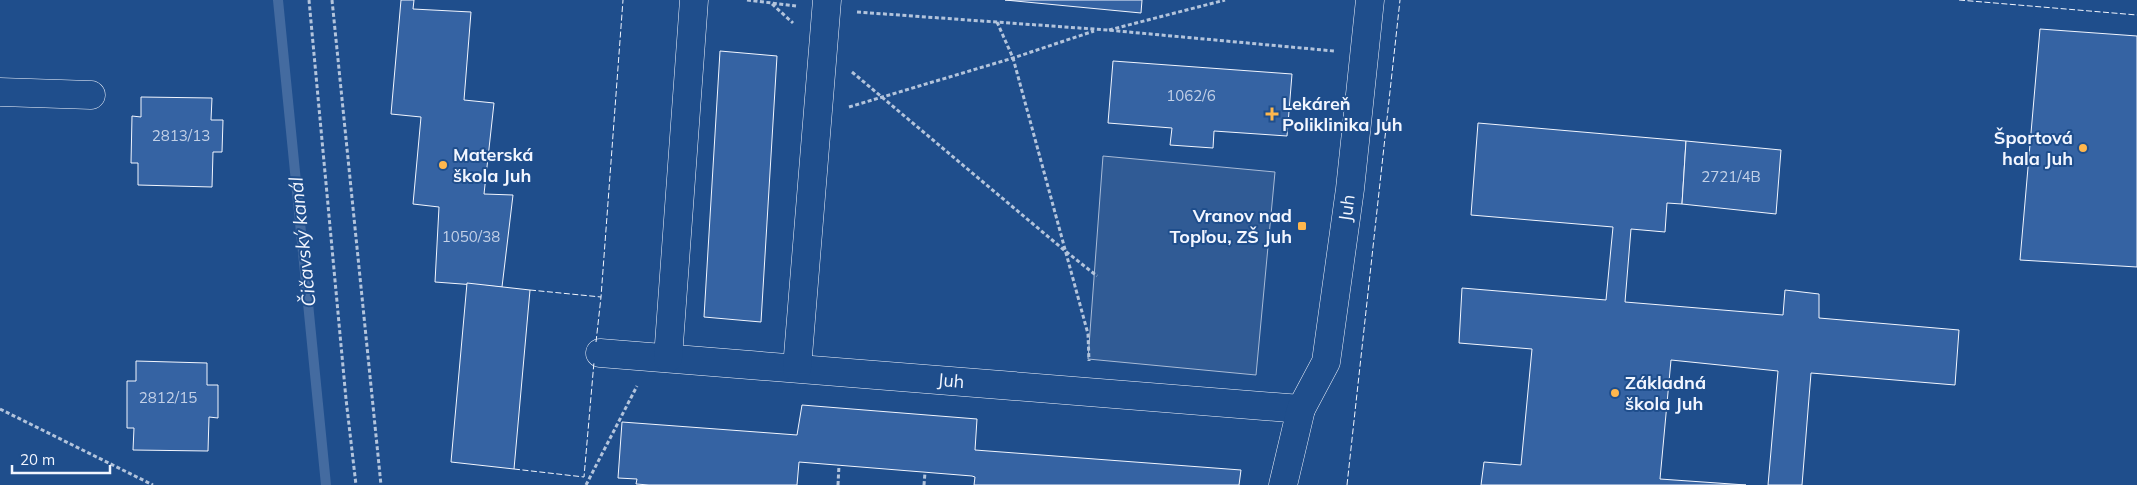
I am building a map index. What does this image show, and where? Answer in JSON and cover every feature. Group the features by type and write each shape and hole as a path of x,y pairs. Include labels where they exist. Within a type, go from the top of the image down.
{"street":[{"path":"660,357 694,0"},
{"name":"Juh","path":"1283,485 1301,409 1326,362 1350,189 1370,0"},
{"path":"797,368 827,5"},
{"path":"0,92 91,95"},
{"name":"Juh","path":"600,353 1301,409"}],"path":[{"path":"309,0 345,389 356,485"},
{"path":"332,0 381,485"},
{"path":"747,0 827,5 1364,54"},
{"path":"1107,30 1225,0"},
{"path":"997,22 1013,58 1088,334 1089,392"},
{"path":"817,117 1013,58 1097,30"},
{"path":"882,96 1097,276"},
{"path":"586,485 660,357"},
{"path":"0,409 152,485"},
{"path":"838,485 839,466"},
{"path":"924,485 925,472"}],"shaded area":[{"path":"1103,156 1275,172 1256,375 1088,359"}],"building":[{"path":"401,0 414,0 413,9 471,12 464,100 494,103 484,194 513,195 502,287 435,282 439,207 413,204 421,117 391,114"},
{"path":"1005,0 1142,0 1141,13"},
{"name":"Športová hala Juh","path":"2040,29 2137,36 2137,267 2020,260"},
{"path":"720,51 777,56 761,322 704,317"},
{"path":"1113,61 1292,74 1287,136 1214,131 1213,148 1170,145 1172,128 1108,123"},
{"path":"141,97 212,98 211,120 223,120 222,152 213,152 212,187 138,185 138,163 131,163 132,116 141,117"},
{"path":"1478,123 1686,141 1682,204 1667,203 1665,232 1631,229 1625,302 1783,315 1785,290 1819,294 1819,318 1959,330 1955,385 1811,373 1802,485 1768,485 1778,371 1671,360 1660,479 1746,485 1481,485 1484,462 1521,465 1532,349 1459,343 1462,288 1606,300 1613,227 1471,215"},
{"path":"1686,141 1781,150 1776,214 1682,204"},
{"path":"467,283 530,290 514,469 451,462"},
{"path":"136,361 207,363 207,385 218,385 218,418 209,417 208,451 133,450 134,428 127,428 127,381 136,381"},
{"path":"802,405 977,419 975,450 1241,470 1239,485 974,485 975,477 972,476 799,462 797,485 649,485 636,484 637,479 618,478 622,422 797,435"}],"waterway":[{"name":"Čičavský kanál","path":"278,0 326,485"}],"fence":[{"path":"530,290 601,297 623,0"},
{"path":"1347,485 1400,0"},
{"path":"1959,0 2137,15"},
{"path":"596,342 601,297"},
{"path":"514,469 584,477 594,362"}],"place":[{"name":"Lekáreň Poliklinika Juh","path":"1272,114"},
{"name":"Športová hala Juh","path":"2083,148"},
{"name":"Materská škola Juh","path":"443,165"},
{"name":"Vranov nad Topľou, ZŠ Juh","path":"1302,226"},
{"name":"Základná škola Juh","path":"1615,393"}]}
